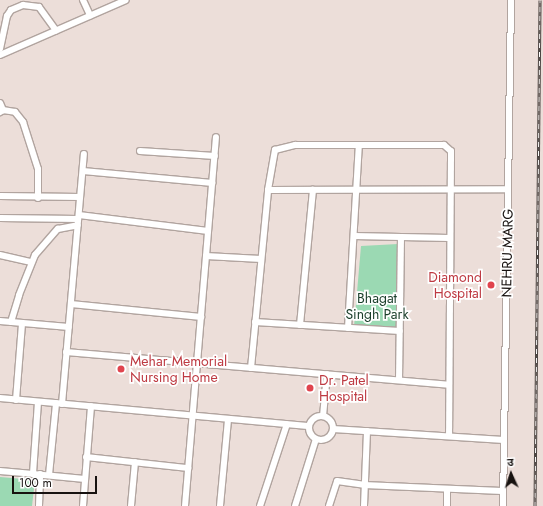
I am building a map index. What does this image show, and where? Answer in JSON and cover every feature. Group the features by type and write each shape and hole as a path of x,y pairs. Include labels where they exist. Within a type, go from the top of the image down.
{"street":[{"path":"83,0 90,15"},
{"path":"0,55 90,15 110,3 126,0"},
{"name":"NEHRU MARG","path":"502,506 511,0"},
{"path":"0,49 7,16 11,10 23,5 39,7 56,30"},
{"path":"0,102 2,111 15,112 23,122 38,169 38,198"},
{"path":"185,506 216,137"},
{"path":"348,328 358,190 359,145"},
{"path":"250,368 268,190 275,150 281,147 444,145 451,151 449,238 449,436"},
{"path":"140,151 215,156"},
{"path":"49,475 66,352 84,154"},
{"path":"83,171 212,183"},
{"path":"268,190 507,189"},
{"path":"300,325 313,190"},
{"path":"0,196 38,198 80,197"},
{"path":"0,218 78,220 208,231"},
{"path":"12,322 31,262 58,229 78,220"},
{"path":"354,236 449,238"},
{"path":"399,380 401,237"},
{"path":"0,255 31,262"},
{"path":"206,256 261,259"},
{"path":"70,304 201,317"},
{"path":"0,321 68,327"},
{"path":"255,322 400,332"},
{"path":"16,400 22,323"},
{"path":"66,352 449,385"},
{"path":"323,416 327,374"},
{"path":"0,398 308,426"},
{"path":"33,474 38,402"},
{"path":"82,506 90,406"},
{"path":"323,416 332,422 334,429 325,440 316,440 309,432 308,426 315,417 323,416"},
{"path":"220,506 228,419"},
{"path":"260,506 287,424"},
{"path":"334,429 504,440"},
{"path":"364,506 367,431"},
{"path":"295,506 316,440"},
{"path":"86,457 188,468"},
{"path":"132,506 135,462"},
{"path":"0,471 85,479"},
{"path":"39,506 40,474"},
{"path":"329,506 337,481 364,485 502,492"},
{"path":"447,489 447,506"}],"green space":[{"name":"Bhagat Singh Park","path":"398,244 398,329 354,327 361,246"},
{"path":"0,477 35,480 32,506 0,506"}],"railway":[{"path":"535,506 540,0"}],"place":[{"name":"Diamond Hospital","path":"491,285"},
{"name":"Mehar Memorial Nursing Home","path":"121,369"},
{"name":"Dr. Patel Hospital","path":"310,388"}]}
